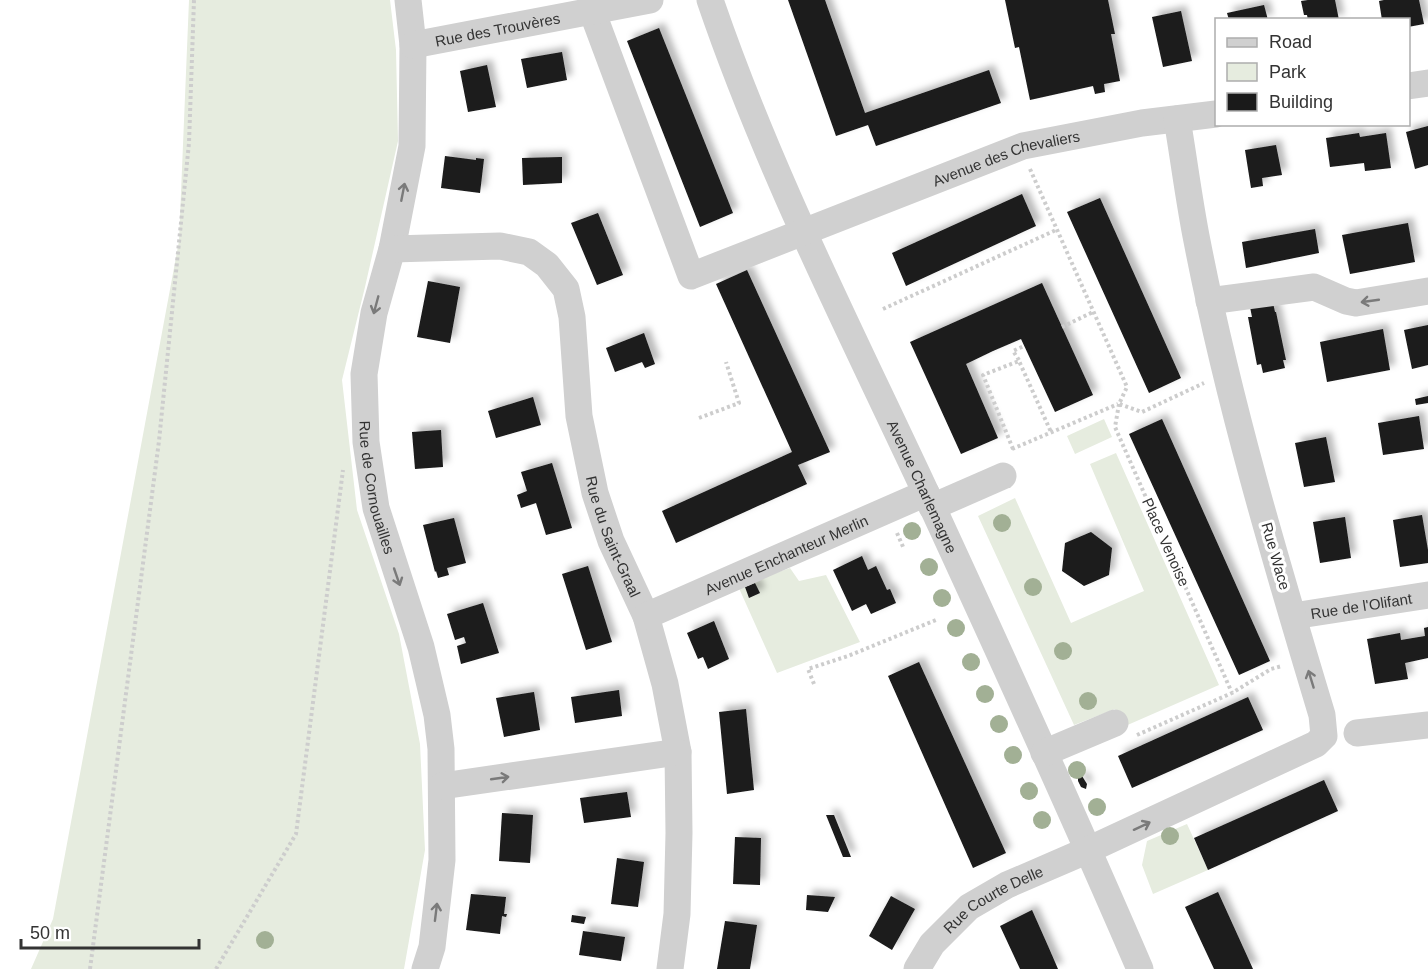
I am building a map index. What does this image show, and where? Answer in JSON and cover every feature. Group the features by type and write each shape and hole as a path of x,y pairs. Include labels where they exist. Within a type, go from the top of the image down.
{"street":[{"name":"Rue de Cornouailles","path":"408,0 413,45 412,146 392,249 374,313 364,374 366,442 376,508 422,647 437,715 441,749 442,860 432,947 425,969"},
{"name":"Rue des Trouvères","path":"413,45 650,0"},
{"name":"Avenue Charlemagne","path":"710,0 738,79 804,231 929,500 1140,969"},
{"name":"Avenue des Chevaliers","path":"592,11 692,276 1023,146 1142,123 1215,114"},
{"path":"1410,86 1428,83"},
{"name":"Rue Wace","path":"1088,850 1316,744 1323,736 1323,715 1241,430 1209,301 1196,238 1177,119"},
{"name":"Rue du Saint-Graal","path":"392,249 500,246 529,252 547,265 567,289 572,317 579,416 595,493 611,541 646,616 665,684 678,752 677,914 670,969"},
{"path":"1209,301 1314,286 1346,301 1356,303 1428,291"},
{"name":"Avenue Enchanteur Merlin","path":"646,616 929,500 1003,464"},
{"name":"Rue de l'Olifant","path":"1293,616 1428,595"},
{"path":"1357,733 1428,724"},
{"path":"1044,753 1125,729"},
{"path":"442,786 678,752"},
{"name":"Rue Courte Delle","path":"917,969 932,944 969,907 1008,885 1088,850"}],"path":[{"path":"90,969 159,441 189,143 194,0"},
{"name":"Place Venoise","path":"1028,164 1127,387 1119,404 1115,427 1232,693"},
{"path":"883,309 1056,230"},
{"path":"1062,327 1093,312"},
{"path":"1024,346 1013,351 1051,432"},
{"path":"1013,449 983,375 1019,361"},
{"path":"699,418 739,403 726,362"},
{"path":"1003,464 1013,449 1119,404 1142,412 1213,379"},
{"path":"216,969 296,834 343,470"},
{"path":"814,684 808,669 848,656 936,620"},
{"path":"1125,729 1232,693 1271,669 1291,663"}],"green space":[{"path":"189,0 390,0 396,50 398,141 342,380 357,510 399,634 420,744 425,850 404,969 31,969 53,919 179,241"},
{"path":"1104,419 1112,437 1075,454 1067,436"},
{"path":"1116,453 1219,685 1123,727 1115,709 1074,725 978,516 1015,498 1071,623 1144,591 1090,464"},
{"path":"790,568 799,581 826,575 860,642 777,673 738,586"},
{"path":"1187,824 1208,870 1153,894 1142,865 1147,841"}],"building":[{"path":"788,0 825,0 865,113 989,70 1001,103 876,146 868,125 836,136"},
{"path":"1005,0 1108,0 1115,34 1111,34 1120,81 1104,84 1105,92 1095,94 1093,86 1030,100 1019,47 1015,48"},
{"path":"1335,0 1339,18 1308,18 1307,15 1304,15 1301,1"},
{"path":"1419,0 1424,24 1410,27 1410,18 1382,18 1379,1"},
{"path":"1264,5 1267,18 1228,18 1227,13"},
{"path":"1181,11 1192,61 1163,67 1152,17"},
{"path":"659,28 733,213 700,227 627,41"},
{"path":"562,52 567,80 527,88 521,59"},
{"path":"487,65 496,107 468,112 460,71"},
{"path":"1428,126 1428,165 1415,169 1406,132"},
{"path":"1359,133 1360,137 1386,133 1391,168 1365,171 1364,163 1330,167 1326,138"},
{"path":"1276,145 1282,175 1262,178 1263,186 1251,188 1245,150"},
{"path":"445,156 484,159 480,193 441,188"},
{"path":"562,157 562,183 523,185 522,158"},
{"path":"1022,194 1036,226 906,286 892,253"},
{"path":"1100,198 1181,378 1149,393 1067,212"},
{"path":"598,213 623,275 597,285 571,223"},
{"path":"1408,223 1415,262 1350,274 1342,235"},
{"path":"1315,229 1319,253 1246,268 1242,242"},
{"path":"747,270 830,452 798,465 807,484 676,543 662,511 792,452 716,284"},
{"path":"428,281 460,287 450,343 417,337"},
{"path":"1042,283 1093,395 1055,412 1021,339 993,351 966,364 998,438 961,454 910,342"},
{"path":"1273,303 1286,360 1283,360 1285,368 1263,373 1261,364 1257,365 1248,317 1252,317 1250,307"},
{"path":"1428,325 1428,365 1412,369 1404,330"},
{"path":"1383,329 1390,370 1327,382 1320,342"},
{"path":"644,333 655,364 645,368 642,362 615,372 606,348"},
{"path":"1428,396 1428,403 1416,405 1415,399"},
{"path":"533,397 541,425 496,438 488,411"},
{"path":"1419,416 1424,449 1383,455 1378,423"},
{"path":"1162,419 1270,661 1239,675 1129,434"},
{"path":"441,430 443,467 415,469 412,432"},
{"path":"1326,437 1335,482 1304,487 1295,443"},
{"path":"552,463 572,528 546,535 536,503 521,508 517,495 527,491 521,472"},
{"path":"1422,515 1428,563 1400,567 1393,520"},
{"path":"1345,517 1351,558 1320,563 1313,522"},
{"path":"454,518 466,563 447,568 449,575 438,578 423,525"},
{"path":"1091,532 1112,548 1109,575 1084,586 1062,571 1065,543"},
{"path":"862,556 868,570 876,566 896,603 871,614 866,604 852,611 833,570"},
{"path":"588,566 612,642 586,650 562,574"},
{"path":"755,583 760,593 749,598 745,587"},
{"path":"483,603 499,653 461,664 457,646 466,643 464,637 455,640 447,614"},
{"path":"714,621 729,659 708,669 703,657 698,659 687,633"},
{"path":"1428,627 1428,658 1405,663 1408,679 1375,684 1367,639 1400,633 1401,640 1425,636 1424,628"},
{"path":"919,662 1006,853 973,868 888,676"},
{"path":"619,690 622,716 575,723 571,697"},
{"path":"534,692 540,730 504,737 496,698"},
{"path":"1248,697 1263,730 1132,788 1118,756"},
{"path":"746,709 754,790 727,794 719,712"},
{"path":"1082,776 1087,784 1086,789 1081,787 1078,781 1078,778"},
{"path":"1324,780 1338,811 1208,870 1194,838"},
{"path":"627,792 631,817 584,823 580,798"},
{"path":"502,813 533,815 530,863 499,861"},
{"path":"826,815 834,815 851,857 843,857"},
{"path":"735,837 761,838 760,885 733,884"},
{"path":"617,858 644,862 638,907 611,904"},
{"path":"1218,892 1253,969 1214,969 1185,907"},
{"path":"471,894 506,897 504,914 507,914 506,917 502,916 500,934 466,930"},
{"path":"807,895 835,897 828,912 806,910"},
{"path":"891,896 915,909 892,950 869,936"},
{"path":"1032,910 1058,969 1020,969 1000,926"},
{"path":"572,915 586,917 584,924 571,922"},
{"path":"725,921 757,925 750,969 717,969"},
{"path":"583,931 625,937 621,961 579,955"}]}
